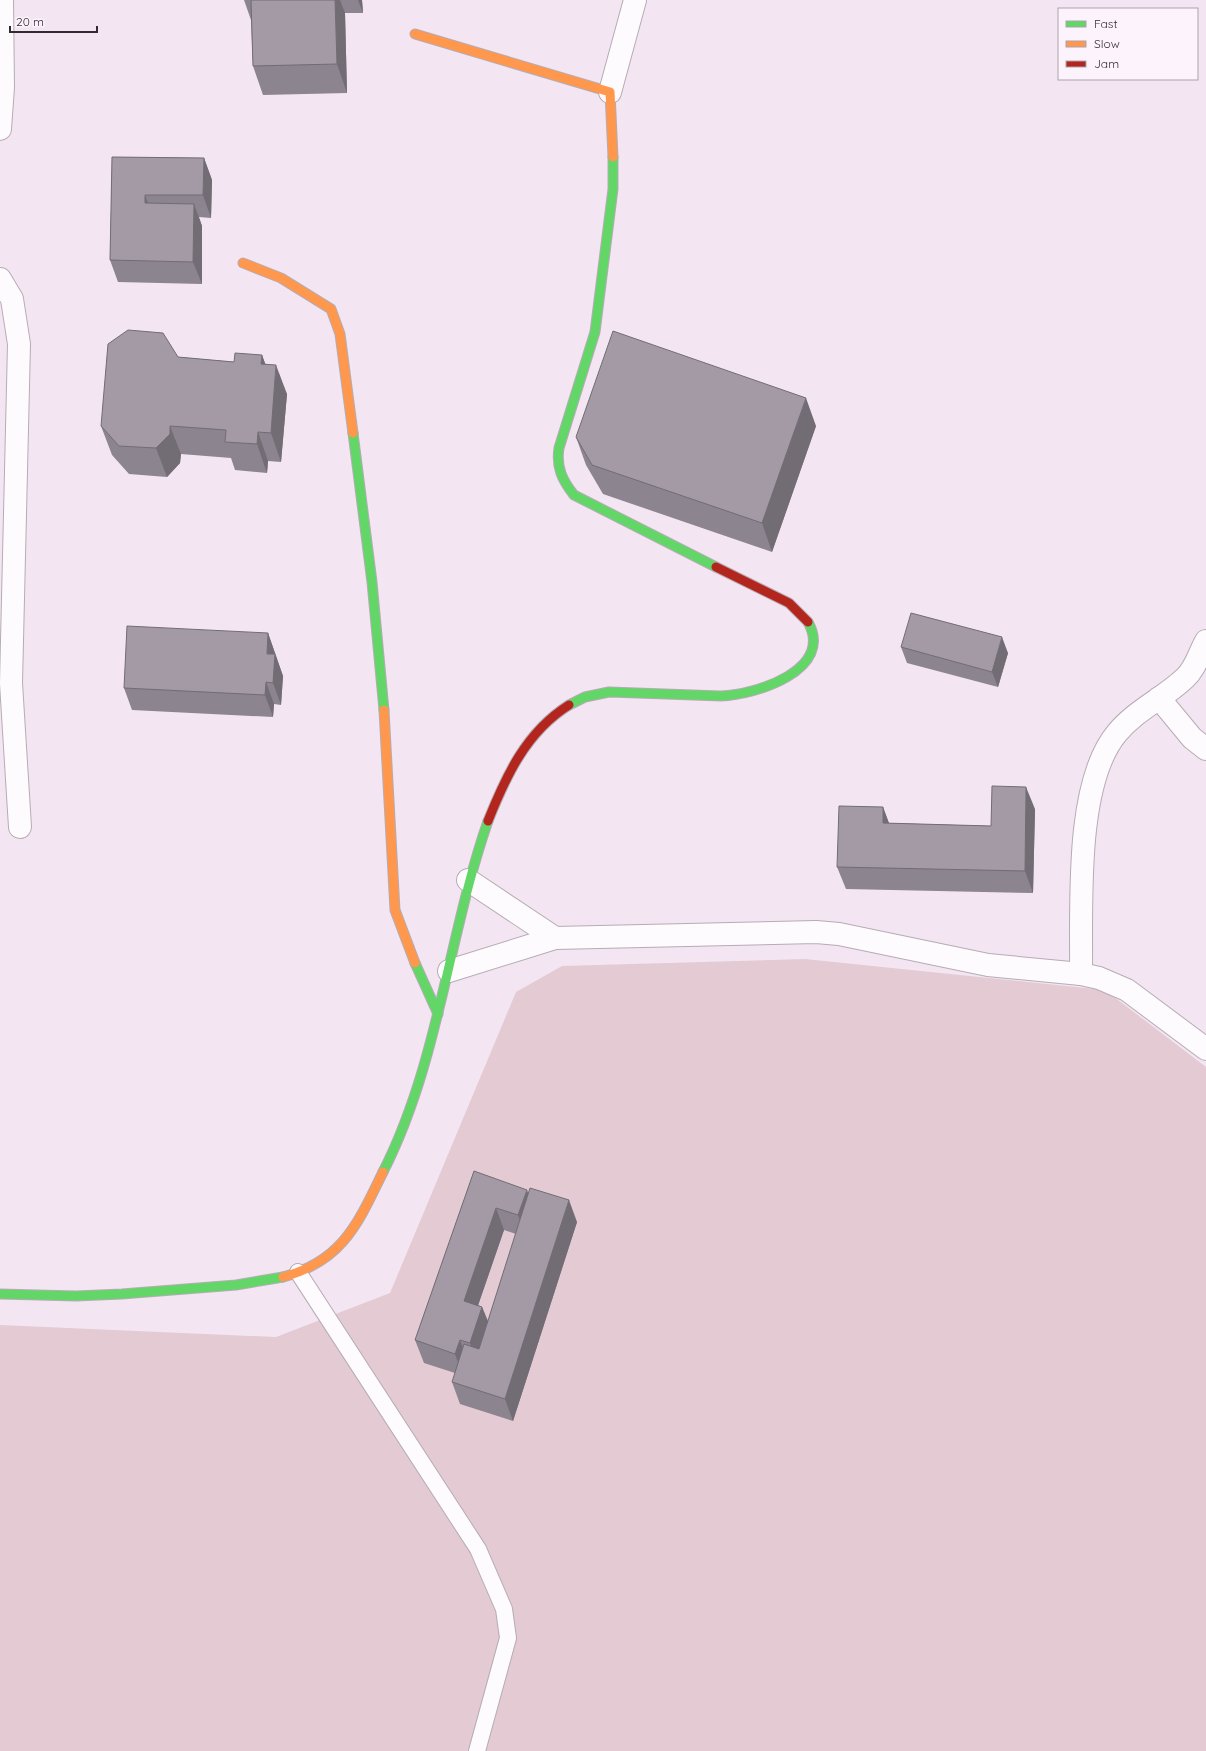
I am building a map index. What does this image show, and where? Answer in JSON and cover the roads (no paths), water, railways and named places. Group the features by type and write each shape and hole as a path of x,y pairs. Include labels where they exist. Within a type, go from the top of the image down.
{"street":[{"path":"0,129 3,87 2,0"},
{"path":"0,1294 99,1296 231,1286 277,1279 324,1261 355,1227 386,1169 412,1105 438,1014 468,880 500,789 518,757 532,737 565,706 583,698 605,692 735,696 775,683 798,671 806,662 811,650 813,634 808,620 789,603 574,495 561,479 558,472 557,457 559,448 594,332 606,251 613,189 612,109 610,92 636,0"},
{"path":"415,34 610,92"},
{"path":"243,263 281,278 331,309 340,334 372,582 384,707 395,910 410,952 438,1014"},
{"path":"0,279 12,299 19,344 11,682 20,827"},
{"path":"1081,974 1082,871 1088,809 1097,772 1109,744 1117,734 1131,719 1189,673 1206,641"},
{"path":"1159,698 1192,738 1206,749"},
{"path":"468,880 555,938"},
{"path":"448,971 555,938 816,932 838,934 988,965 1081,974 1099,978 1127,990 1206,1049"}],"lane":[{"path":"298,1272 478,1549 504,1609 508,1638 477,1751"}]}
